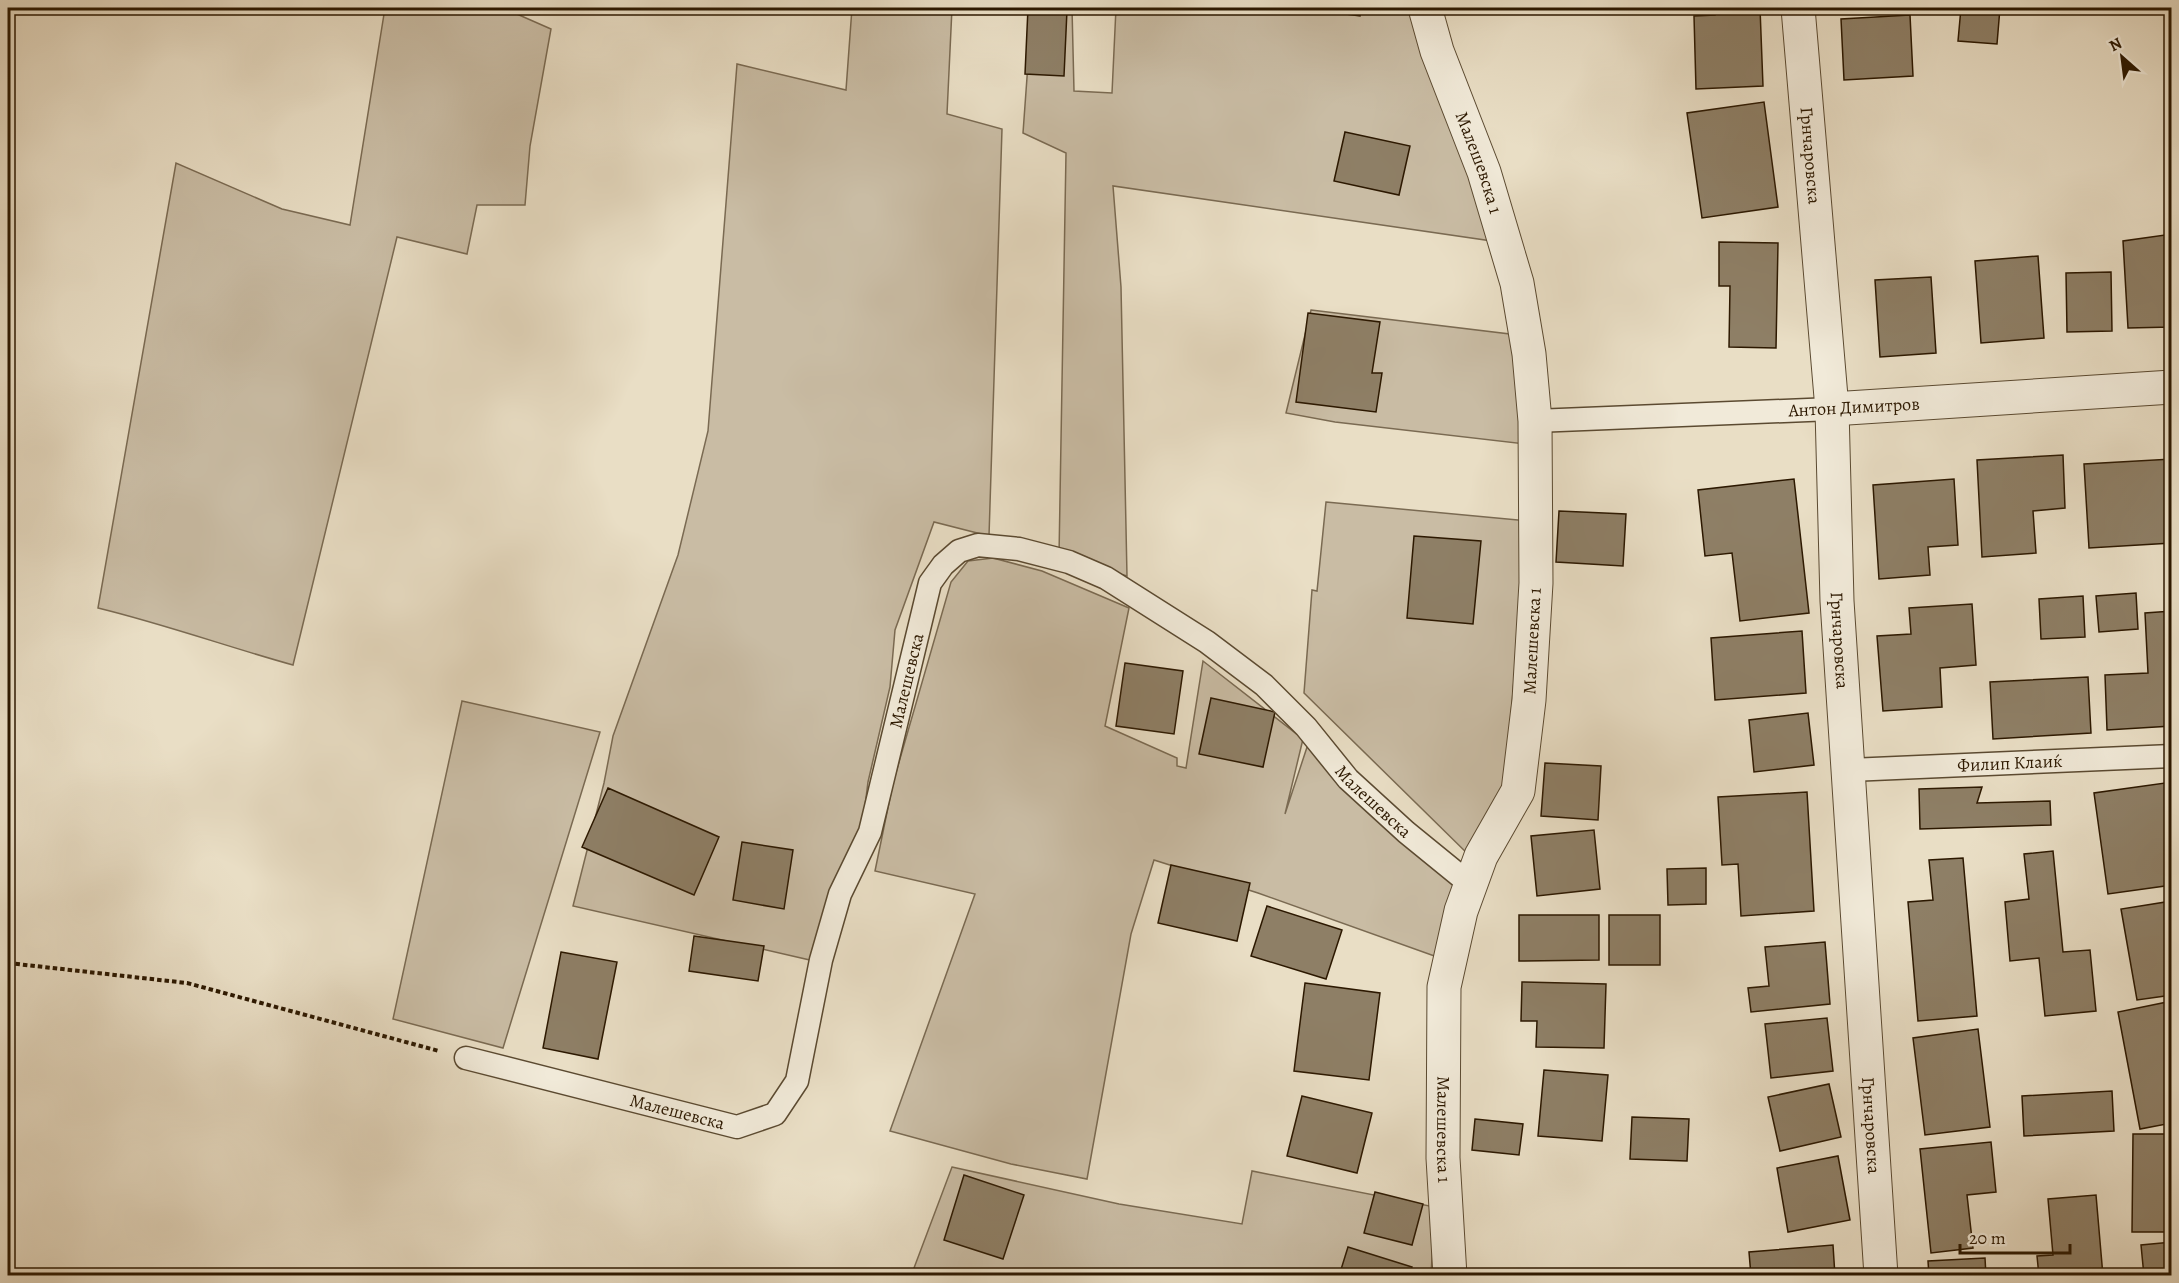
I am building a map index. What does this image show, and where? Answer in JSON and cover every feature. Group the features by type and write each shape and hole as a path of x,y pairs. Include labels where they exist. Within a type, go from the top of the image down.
{"street":[{"name":"Малешевска 1","path":"1425,8 1437,51 1484,172 1517,283 1529,354 1535,421 1536,583 1529,700 1518,791 1481,856 1470,885 1461,911 1444,987 1443,1158 1449,1275"},
{"name":"Грнчаровска","path":"1798,8 1832,409 1838,601 1881,1275"},
{"name":"Антон Димитров","path":"1832,409 2172,387"}],"lane":[{"name":"Антон Димитров","path":"1535,421 1832,409"},
{"name":"Малешевска","path":"466,1058 737,1127 775,1114 797,1081 821,960 840,894 870,832 930,583 943,564 959,551 978,545 1019,549 1069,562 1106,578 1207,642 1264,685 1306,727 1348,779 1406,832 1470,885"},
{"name":"Филип Клаиќ","path":"1850,770 2172,756"}],"path":[{"path":"8,963 187,983 466,1058"}],"shaded area":[{"path":"385,8 503,8 551,29 530,146 525,205 477,205 467,254 397,237 293,665 98,608 176,163 282,209 350,225"},
{"path":"852,8 952,8 947,114 1002,129 989,536 934,522 895,630 890,687 868,782 858,862 823,963 573,906 604,783 613,736 678,555 708,431 737,64 846,90"},
{"path":"1032,8 1072,8 1074,91 1112,93 1116,8 1419,8 1499,242 1113,186 1121,287 1127,576 1059,556 1066,153 1023,133"},
{"path":"1311,310 1518,335 1525,444 1335,422 1286,413"},
{"path":"1326,502 1528,521 1504,794 1476,862 1304,693 1312,590 1317,591"},
{"path":"993,558 1042,571 1129,608 1105,726 1177,758 1177,766 1186,768 1203,661 1303,739 1285,814 1311,735 1465,878 1440,958 1258,893 1154,860 1131,934 1087,1179 1011,1164 890,1131 975,894 875,871 893,783 951,582 968,561"},
{"path":"462,701 600,732 503,1048 393,1019"},
{"path":"952,1167 1119,1204 1242,1224 1252,1171 1435,1207 1431,1275 911,1276"}],"building":[{"path":"1028,8 1067,10 1064,76 1025,74"},
{"path":"1300,8 1361,8 1360,16"},
{"path":"1715,8 1760,8 1763,86 1696,89 1694,16 1715,15"},
{"path":"1961,8 2000,8 1997,44 1958,41"},
{"path":"1910,15 1913,76 1844,80 1841,19"},
{"path":"1764,102 1778,207 1702,218 1687,113"},
{"path":"1345,132 1410,146 1399,195 1334,181"},
{"path":"2172,234 2172,327 2128,328 2123,241"},
{"path":"1719,242 1778,243 1776,348 1729,347 1730,286 1719,286"},
{"path":"2038,256 2044,338 1981,343 1975,261"},
{"path":"2111,272 2112,331 2067,332 2066,273"},
{"path":"1931,277 1936,353 1880,357 1875,280"},
{"path":"1308,313 1380,322 1372,373 1382,373 1376,412 1296,402"},
{"path":"2063,455 2065,508 2033,511 2036,553 1982,557 1977,460"},
{"path":"2172,459 2172,543 2089,548 2084,464"},
{"path":"1794,479 1809,613 1740,621 1732,553 1705,556 1698,490"},
{"path":"1954,479 1958,545 1928,547 1930,575 1879,579 1873,485"},
{"path":"1559,511 1626,514 1623,566 1556,562"},
{"path":"1414,536 1481,541 1473,624 1407,618"},
{"path":"2136,593 2138,629 2099,632 2096,596"},
{"path":"2083,596 2085,637 2041,639 2039,599"},
{"path":"1972,604 1976,665 1940,668 1942,707 1883,711 1877,636 1911,634 1909,608"},
{"path":"2172,611 2172,726 2107,730 2105,675 2148,673 2145,613"},
{"path":"1802,631 1806,693 1715,700 1711,638"},
{"path":"1125,663 1183,671 1174,734 1116,726"},
{"path":"2088,677 2091,733 1993,739 1990,682"},
{"path":"1211,698 1275,712 1263,767 1199,754"},
{"path":"1808,713 1814,765 1754,772 1749,720"},
{"path":"1545,763 1601,766 1598,820 1541,816"},
{"path":"2165,783 2172,827 2172,885 2108,894 2094,793"},
{"path":"1982,787 1977,803 2050,801 2051,825 1920,829 1919,789"},
{"path":"608,788 719,837 694,895 582,847"},
{"path":"1807,792 1814,911 1741,916 1738,864 1722,865 1718,797"},
{"path":"1594,830 1600,889 1537,896 1531,836"},
{"path":"742,842 793,850 784,909 733,900"},
{"path":"2053,851 2063,952 2090,950 2096,1011 2045,1016 2039,958 2010,961 2005,902 2029,899 2024,854"},
{"path":"1963,858 1977,1016 1918,1021 1908,902 1933,900 1929,860"},
{"path":"1171,865 1250,883 1237,941 1158,923"},
{"path":"1706,868 1706,904 1668,905 1667,869"},
{"path":"2172,901 2172,995 2137,1000 2121,909"},
{"path":"1267,906 1342,930 1326,979 1251,956"},
{"path":"1519,915 1599,915 1599,960 1519,961"},
{"path":"1609,915 1660,915 1660,965 1609,965"},
{"path":"694,936 764,946 758,981 689,971"},
{"path":"1825,942 1830,1004 1751,1012 1748,988 1769,986 1765,947"},
{"path":"561,952 617,962 598,1059 543,1048"},
{"path":"1522,982 1606,984 1604,1048 1536,1047 1537,1021 1521,1021"},
{"path":"1305,983 1380,993 1369,1080 1294,1071"},
{"path":"2172,1001 2172,1123 2140,1129 2118,1012"},
{"path":"1827,1018 1833,1071 1771,1078 1765,1024"},
{"path":"1978,1029 1990,1127 1925,1135 1913,1038"},
{"path":"1544,1070 1608,1075 1602,1141 1538,1136"},
{"path":"1829,1084 1841,1137 1780,1151 1768,1097"},
{"path":"2112,1091 2114,1131 2024,1136 2022,1096"},
{"path":"1302,1096 1372,1113 1357,1173 1287,1156"},
{"path":"1632,1117 1689,1119 1687,1161 1630,1159"},
{"path":"1475,1119 1523,1124 1519,1155 1472,1150"},
{"path":"2133,1134 2172,1134 2172,1232 2132,1232"},
{"path":"1991,1142 1996,1192 1967,1195 1973,1248 1931,1253 1920,1149"},
{"path":"1838,1156 1850,1220 1788,1232 1777,1168"},
{"path":"964,1175 1024,1195 1003,1259 944,1240"},
{"path":"1375,1192 1423,1204 1412,1245 1364,1233"},
{"path":"2096,1195 2103,1276 2039,1276 2037,1256 2053,1255 2048,1199"},
{"path":"2172,1242 2172,1276 2144,1276 2141,1245"},
{"path":"1833,1245 1835,1276 1751,1276 1749,1252"},
{"path":"1348,1247 1412,1267 1409,1276 1339,1276"},
{"path":"1985,1258 1986,1276 1929,1276 1928,1261"}]}
